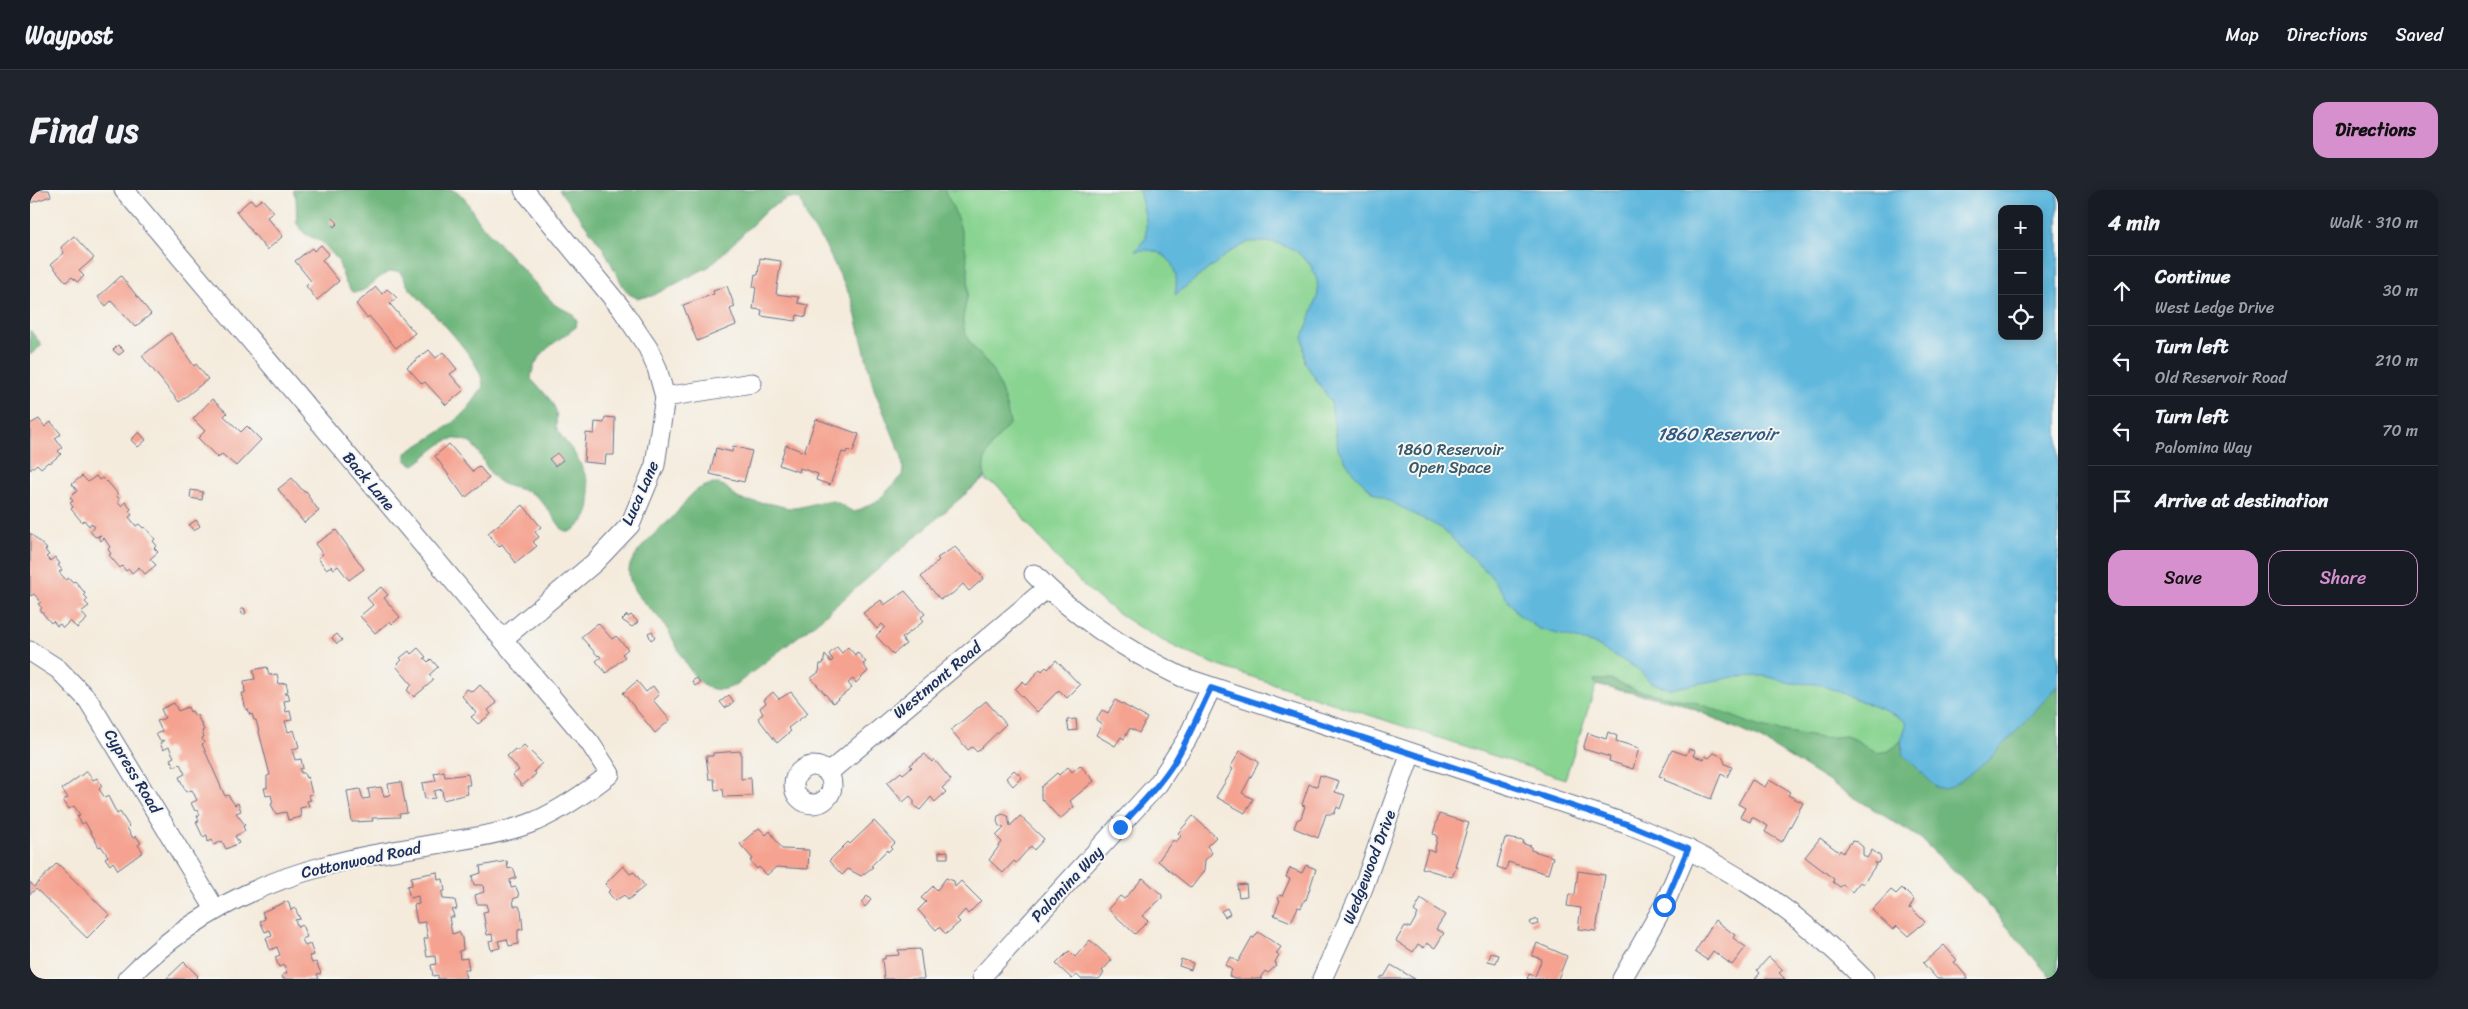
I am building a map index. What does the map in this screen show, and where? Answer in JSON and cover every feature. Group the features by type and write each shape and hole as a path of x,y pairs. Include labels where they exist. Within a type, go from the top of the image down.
{"street":[{"name":"Back Lane","path":"124,190 590,743 610,774"},
{"name":"Luca Lane","path":"503,640 594,563 630,525 655,465 666,397 658,368 648,348 621,308 524,190"},
{"path":"666,397 752,383"},
{"path":"1034,574 1047,588 1099,631 1126,649 1182,677 1627,824 1688,849 1739,876 1766,894 1822,939 1864,979"},
{"name":"Westmont Road","path":"828,773 1047,588"},
{"name":"Cypress Road","path":"30,651 58,669 88,700 215,909"},
{"name":"Palomina Way","path":"982,976 1158,784 1187,739 1211,688"},
{"name":"Wedgewood Drive","path":"1322,979 1360,895 1410,753"},
{"name":"Cottonwood Road","path":"127,979 170,940 215,909 266,885 322,866 519,827 554,812 610,774"},
{"path":"1622,979 1664,905 1688,849"}],"green space":[{"path":"293,190 453,190 464,197 479,222 555,305 573,314 577,322 576,327 541,355 536,362 531,379 546,394 555,408 557,429 576,456 586,476 589,487 589,508 586,518 579,526 569,532 563,530 544,504 535,496 497,480 489,471 476,448 465,441 452,439 446,441 414,465 406,461 406,453 449,425 467,409 483,386 481,375 465,349 410,289 400,272 393,271 387,273 365,289 359,292 352,292 345,282 338,260 322,242 305,234 297,224 296,198"},
{"path":"559,190 944,190 960,225 966,251 968,277 968,294 963,319 965,331 971,343 995,375 1003,395 1010,423 987,454 984,469 985,477 818,621 737,684 723,689 711,688 700,681 691,671 663,623 636,593 632,586 629,570 634,557 640,549 672,518 690,496 700,488 719,484 726,487 742,500 791,508 832,501 855,512 879,500 902,475 902,457 874,389 852,300 825,245 808,221 800,199 788,198 769,208 710,266 652,296 637,298 629,294 623,286 603,248"},
{"name":"1860 Reservoir Open Space","path":"805,190 2058,190 2058,979 2052,979 1980,895 1920,838 1762,740 1678,702 1596,685 1565,779 1222,667 1161,640 1105,604 1052,553 998,486 986,481 985,478 954,503"},
{"path":"30,330 42,345 30,355"},
{"path":"1594,680 1612,680 1636,690 1698,703 1760,727 1821,738 1846,736 1858,741 1876,753 1889,751 1901,741 1903,754 1936,787 1993,753 2058,686 2058,979 2052,979 1980,895 1920,838 1762,740 1678,702 1596,685"}],"water":[{"name":"1860 Reservoir","path":"1139,190 2058,190 2058,686 1991,756 1961,780 1946,789 1936,787 1903,754 1901,741 1907,722 1895,715 1819,684 1791,683 1765,676 1733,677 1670,689 1650,682 1638,669 1592,643 1539,629 1518,614 1490,575 1441,528 1374,493 1354,474 1338,449 1331,402 1305,363 1303,338 1318,294 1317,280 1310,264 1295,250 1274,242 1249,242 1230,252 1175,295 1176,275 1169,260 1155,251 1135,251 1146,238 1146,220"}],"building":[{"path":"30,190 49,190 51,196 30,203"},
{"path":"251,199 255,204 262,199 274,212 267,217 283,236 267,250 236,212"},
{"path":"333,218 338,223 334,227 329,222"},
{"path":"74,236 94,258 79,271 84,276 77,282 72,277 66,282 51,264 64,253 61,247"},
{"path":"321,245 329,254 322,260 339,281 317,300 306,286 311,281 295,261 312,248 314,251"},
{"path":"760,258 781,261 776,294 799,297 798,303 808,305 806,317 797,315 796,321 761,316 762,310 753,309 756,287 753,287 755,274 758,275"},
{"path":"121,276 151,314 135,327 111,301 106,306 98,297"},
{"path":"727,286 735,307 730,309 736,325 697,341 683,305 714,294 713,291"},
{"path":"376,287 382,294 387,289 397,298 390,304 415,333 396,348 369,316 367,318 356,304"},
{"path":"171,333 194,366 196,364 208,379 179,402 142,356"},
{"path":"118,345 124,351 119,355 113,350"},
{"path":"429,350 436,358 443,352 457,369 450,374 464,390 446,405 425,382 422,384 407,367"},
{"path":"212,399 227,413 224,416 241,432 247,426 261,440 236,466 222,454 218,458 198,438 205,431 193,419"},
{"path":"605,417 615,418 614,455 606,455 605,464 584,462 586,433 594,434 595,422 604,423"},
{"path":"39,419 45,427 51,422 61,434 55,438 62,448 58,451 61,454 41,468 37,464 30,470 30,424"},
{"path":"816,419 859,434 853,452 847,450 846,453 842,452 830,485 816,480 818,474 800,468 799,472 779,465 786,445 804,452"},
{"path":"139,432 146,440 138,447 131,440"},
{"path":"449,444 473,472 479,466 489,478 465,498 435,456"},
{"path":"733,446 752,451 744,482 710,474 716,448 732,452"},
{"path":"557,453 563,460 555,466 549,459"},
{"path":"82,476 88,482 96,476 99,480 102,478 107,481 118,494 116,495 120,500 117,502 121,506 125,502 131,509 129,511 132,515 129,517 136,526 139,524 143,528 145,527 155,539 153,541 157,546 154,548 158,552 150,559 156,565 145,574 139,567 132,573 129,569 126,571 122,566 120,568 109,555 111,554 108,549 110,547 104,538 101,541 98,537 101,535 95,537 90,531 95,527 91,523 89,526 84,520 82,522 71,509 73,507 70,503 73,501 70,497 77,491 72,484"},
{"path":"292,478 304,492 306,491 319,511 304,523 278,489"},
{"path":"191,490 203,492 202,500 190,498"},
{"path":"523,505 541,527 535,532 539,537 533,542 537,546 516,563 502,544 499,547 488,533"},
{"path":"196,520 200,526 194,531 189,525"},
{"path":"336,530 364,569 349,580 338,566 334,569 331,566 326,569 318,558 323,554 315,544"},
{"path":"30,533 47,549 45,550 49,555 46,557 50,561 55,557 62,570 59,572 66,580 69,578 73,582 75,581 88,599 85,602 89,606 81,612 87,619 77,628 70,621 63,628 60,624 57,626 53,621 51,623 40,610 42,608 38,604 41,602 34,594 30,595"},
{"path":"955,547 984,578 969,591 963,584 952,594 940,599 921,577 939,560 937,558"},
{"path":"381,587 388,595 384,598 400,617 392,624 390,621 375,633 360,616 373,605 367,598"},
{"path":"905,591 925,614 921,617 924,621 902,638 906,644 893,654 876,636 885,627 882,624 877,629 863,613 881,600 884,605"},
{"path":"244,608 246,613 243,615 240,610"},
{"path":"627,615 628,617 631,615 638,622 632,627 622,620"},
{"path":"598,623 612,639 616,636 628,649 622,654 625,657 606,673 596,661 601,657 581,637"},
{"path":"652,631 655,637 651,640 648,633"},
{"path":"337,634 342,640 337,644 332,638"},
{"path":"837,647 842,653 848,647 855,655 857,652 866,662 863,664 868,671 856,683 853,679 848,683 852,688 833,703 811,678 819,672 820,664 823,664 825,655 831,662 833,660 829,654"},
{"path":"418,648 428,662 431,659 438,667 429,675 434,680 414,697 407,690 412,685 396,666 402,660 400,658 409,651 411,654"},
{"path":"1056,660 1080,685 1067,698 1059,690 1037,712 1015,689 1023,681 1027,685 1040,669 1042,671 1046,667 1048,669"},
{"path":"267,667 269,675 277,674 279,684 286,683 288,691 284,694 288,693 290,700 284,701 286,712 290,711 292,720 285,721 288,732 294,730 299,747 292,750 295,760 301,759 303,768 300,769 301,773 304,773 306,778 308,777 312,794 308,795 311,800 307,801 309,806 300,808 301,817 288,820 286,812 276,814 271,804 273,803 271,795 266,796 264,788 267,788 267,776 270,775 256,720 254,720 252,714 250,715 248,709 246,710 242,693 245,693 244,681 255,679 253,670"},
{"path":"697,678 700,683 695,686 692,681"},
{"path":"637,681 646,692 653,686 659,694 653,700 670,720 655,733 623,693"},
{"path":"480,685 497,703 488,710 491,714 478,724 471,717 476,713 462,696 467,689 473,692"},
{"path":"773,692 779,699 791,692 808,713 788,728 791,731 777,743 758,718 763,714 760,708 766,703 764,700"},
{"path":"729,695 734,702 725,708 720,702"},
{"path":"1115,700 1147,718 1139,733 1130,728 1124,739 1121,737 1115,746 1096,735 1102,724 1096,720 1102,710 1108,713"},
{"path":"986,701 1006,724 977,752 972,747 968,750 951,730"},
{"path":"174,703 178,711 188,707 190,712 192,711 195,716 197,715 204,730 202,731 204,737 202,738 204,743 202,744 225,796 228,795 235,805 238,803 241,811 236,813 245,825 243,826 245,831 235,836 239,843 226,849 222,841 214,845 212,840 208,842 207,835 203,837 196,822 199,821 197,816 200,815 198,810 195,811 191,803 197,800 192,790 186,792 179,777 185,774 180,764 174,766 170,759 174,757 169,747 163,750 160,743 164,741 160,741 156,734 162,731 157,721 165,718 161,709"},
{"path":"1076,719 1077,730 1069,731 1067,720"},
{"path":"1608,732 1617,736 1616,741 1639,748 1633,769 1609,761 1610,757 1583,749 1588,733 1606,739"},
{"path":"524,745 542,763 534,771 536,774 522,786 513,775 519,770 507,756 515,749 517,751"},
{"path":"1689,749 1695,751 1693,756 1704,759 1705,756 1709,758 1714,753 1723,757 1725,764 1732,767 1727,777 1721,774 1711,799 1664,780 1665,778 1659,776 1672,750 1686,755"},
{"path":"741,751 741,779 751,778 752,796 724,797 723,789 715,790 714,779 709,779 706,756 713,756 713,753"},
{"path":"1240,751 1259,762 1242,793 1253,799 1245,813 1216,797 1233,769 1230,768"},
{"path":"925,754 932,762 934,759 951,780 942,788 946,792 935,802 931,797 920,810 914,806 914,801 910,796 903,802 887,783 901,772 903,774 912,767 910,765"},
{"path":"1080,765 1094,781 1070,801 1074,807 1060,819 1041,798 1041,787 1057,773 1059,775 1068,767 1072,772"},
{"path":"1014,770 1022,777 1013,786 1006,778"},
{"path":"87,771 93,780 97,778 102,786 99,789 105,798 108,796 117,814 120,812 129,826 127,828 133,838 136,836 141,843 138,845 143,852 118,870 113,862 110,865 105,858 108,856 101,846 99,847 85,822 82,824 77,816 80,815 74,806 69,809 63,800 68,798 62,789"},
{"path":"444,771 445,777 468,774 470,785 466,785 468,794 443,800 442,789 434,791 435,798 425,799 422,783 436,781 434,773"},
{"path":"1320,775 1339,781 1335,792 1345,795 1340,809 1337,807 1334,814 1326,814 1318,838 1294,828 1297,820 1301,818 1305,806 1302,805 1309,784 1317,786"},
{"path":"1752,780 1765,787 1769,780 1790,792 1788,795 1803,803 1782,842 1765,832 1768,826 1752,817 1750,822 1740,817 1745,808 1738,804"},
{"path":"401,782 407,813 399,814 400,817 372,818 373,821 352,822 347,791 360,789 363,799 370,798 368,789 381,787 384,796 390,795 388,784"},
{"path":"1003,814 1008,816 1010,826 1020,816 1044,839 1034,850 1031,846 1016,863 1014,861 1003,873 989,860 1002,842 996,836 1004,828 999,826 997,821 998,816"},
{"path":"1439,814 1469,823 1452,877 1422,868 1428,850 1434,852 1437,835 1433,834"},
{"path":"1193,816 1216,837 1207,846 1212,853 1205,860 1204,871 1191,888 1158,861 1173,840 1176,842 1181,836 1178,833"},
{"path":"874,821 895,843 888,852 887,850 871,866 873,867 861,876 848,869 842,875 829,861 848,842 850,844"},
{"path":"759,828 766,835 770,831 782,849 809,850 808,869 776,867 767,875 759,867 757,869 750,861 753,859 740,844"},
{"path":"1505,838 1524,841 1523,844 1531,846 1531,850 1553,857 1548,874 1508,862 1506,870 1497,867"},
{"path":"1820,838 1843,853 1852,841 1857,842 1863,847 1863,855 1867,858 1872,850 1880,856 1881,860 1878,863 1874,863 1876,865 1863,884 1860,882 1852,892 1843,885 1840,887 1833,882 1834,879 1805,857"},
{"path":"948,851 948,858 939,858 939,852"},
{"path":"507,861 508,869 513,868 515,872 516,878 510,880 511,888 516,887 518,892 519,897 513,899 514,906 519,906 521,910 523,929 518,930 518,944 509,946 507,939 498,941 500,948 491,950 489,941 493,940 492,934 487,935 483,912 488,911 486,904 477,904 475,895 484,892 483,885 474,885 472,876 481,873 480,866"},
{"path":"57,863 110,915 87,938 36,889 30,894 30,882 34,887"},
{"path":"1306,865 1316,869 1306,900 1301,908 1298,907 1291,922 1274,915 1280,900 1278,899 1280,895 1282,896 1290,879 1286,877 1290,868 1302,873"},
{"path":"623,866 630,874 634,872 645,886 628,900 624,895 615,901 605,884"},
{"path":"1578,871 1605,875 1596,931 1578,929 1581,908 1567,906 1569,894 1575,895"},
{"path":"437,872 438,880 443,879 445,891 442,892 443,899 455,900 457,909 452,910 454,917 449,917 452,934 459,932 462,938 463,950 459,951 460,959 467,958 469,970 464,970 466,978 438,979 438,975 433,976 431,965 436,964 435,956 427,957 424,939 428,938 425,922 417,923 414,905 419,904 418,896 410,898 407,886 412,885 411,877"},
{"path":"946,878 954,881 955,887 961,881 981,901 968,914 965,910 957,919 960,922 946,934 939,927 936,930 918,910 926,902 921,898 933,886 937,890"},
{"path":"1143,878 1162,895 1162,898 1142,916 1148,921 1135,934 1108,909 1120,896 1124,899"},
{"path":"1246,884 1247,896 1239,897 1237,885"},
{"path":"1902,888 1914,900 1909,909 1911,908 1925,922 1908,936 1897,926 1893,930 1872,910 1891,890 1896,894"},
{"path":"867,896 871,900 865,907 861,902"},
{"path":"1421,899 1445,915 1436,929 1444,933 1435,948 1427,943 1424,948 1418,944 1413,952 1396,941 1405,926 1410,928 1418,914 1414,911"},
{"path":"288,901 291,910 295,908 300,919 295,920 298,927 302,925 307,937 302,939 305,946 310,944 314,955 309,956 312,963 316,962 321,973 317,974 319,979 283,979 282,975 287,973 284,965 279,967 275,957 280,955 277,947 270,950 266,938 272,936 270,930 265,932 260,921 265,919 262,912"},
{"path":"1227,908 1230,914 1225,917 1221,911"},
{"path":"1537,919 1538,924 1532,926 1530,922"},
{"path":"1715,920 1735,935 1733,938 1746,947 1732,965 1713,951 1707,960 1695,952"},
{"path":"1258,932 1281,947 1276,954 1279,955 1275,962 1276,966 1268,973 1265,971 1260,978 1262,979 1234,979 1229,976 1232,970 1225,965 1231,957 1238,962 1252,937 1254,938"},
{"path":"1090,940 1112,960 1102,971 1104,973 1099,979 1081,979 1077,975 1072,979 1056,964 1069,951 1075,957"},
{"path":"1537,943 1567,956 1558,979 1527,979 1529,974 1535,976 1542,959 1532,956"},
{"path":"1944,945 1957,960 1954,962 1969,979 1937,979 1923,963"},
{"path":"920,949 924,979 884,979 882,959 885,959 885,956 899,955 898,950"},
{"path":"1491,953 1499,955 1496,963 1488,961"},
{"path":"1769,957 1783,970 1779,973 1785,979 1755,979 1760,973 1757,970"},
{"path":"1181,959 1193,963 1191,970 1179,966"},
{"path":"184,962 198,976 195,979 166,979"},
{"path":"1391,965 1415,979 1380,979 1382,976 1384,977"}],"route":[{"path":"1120,827 1142,804 1174,762 1211,688 1627,824 1688,849 1664,905"}]}
